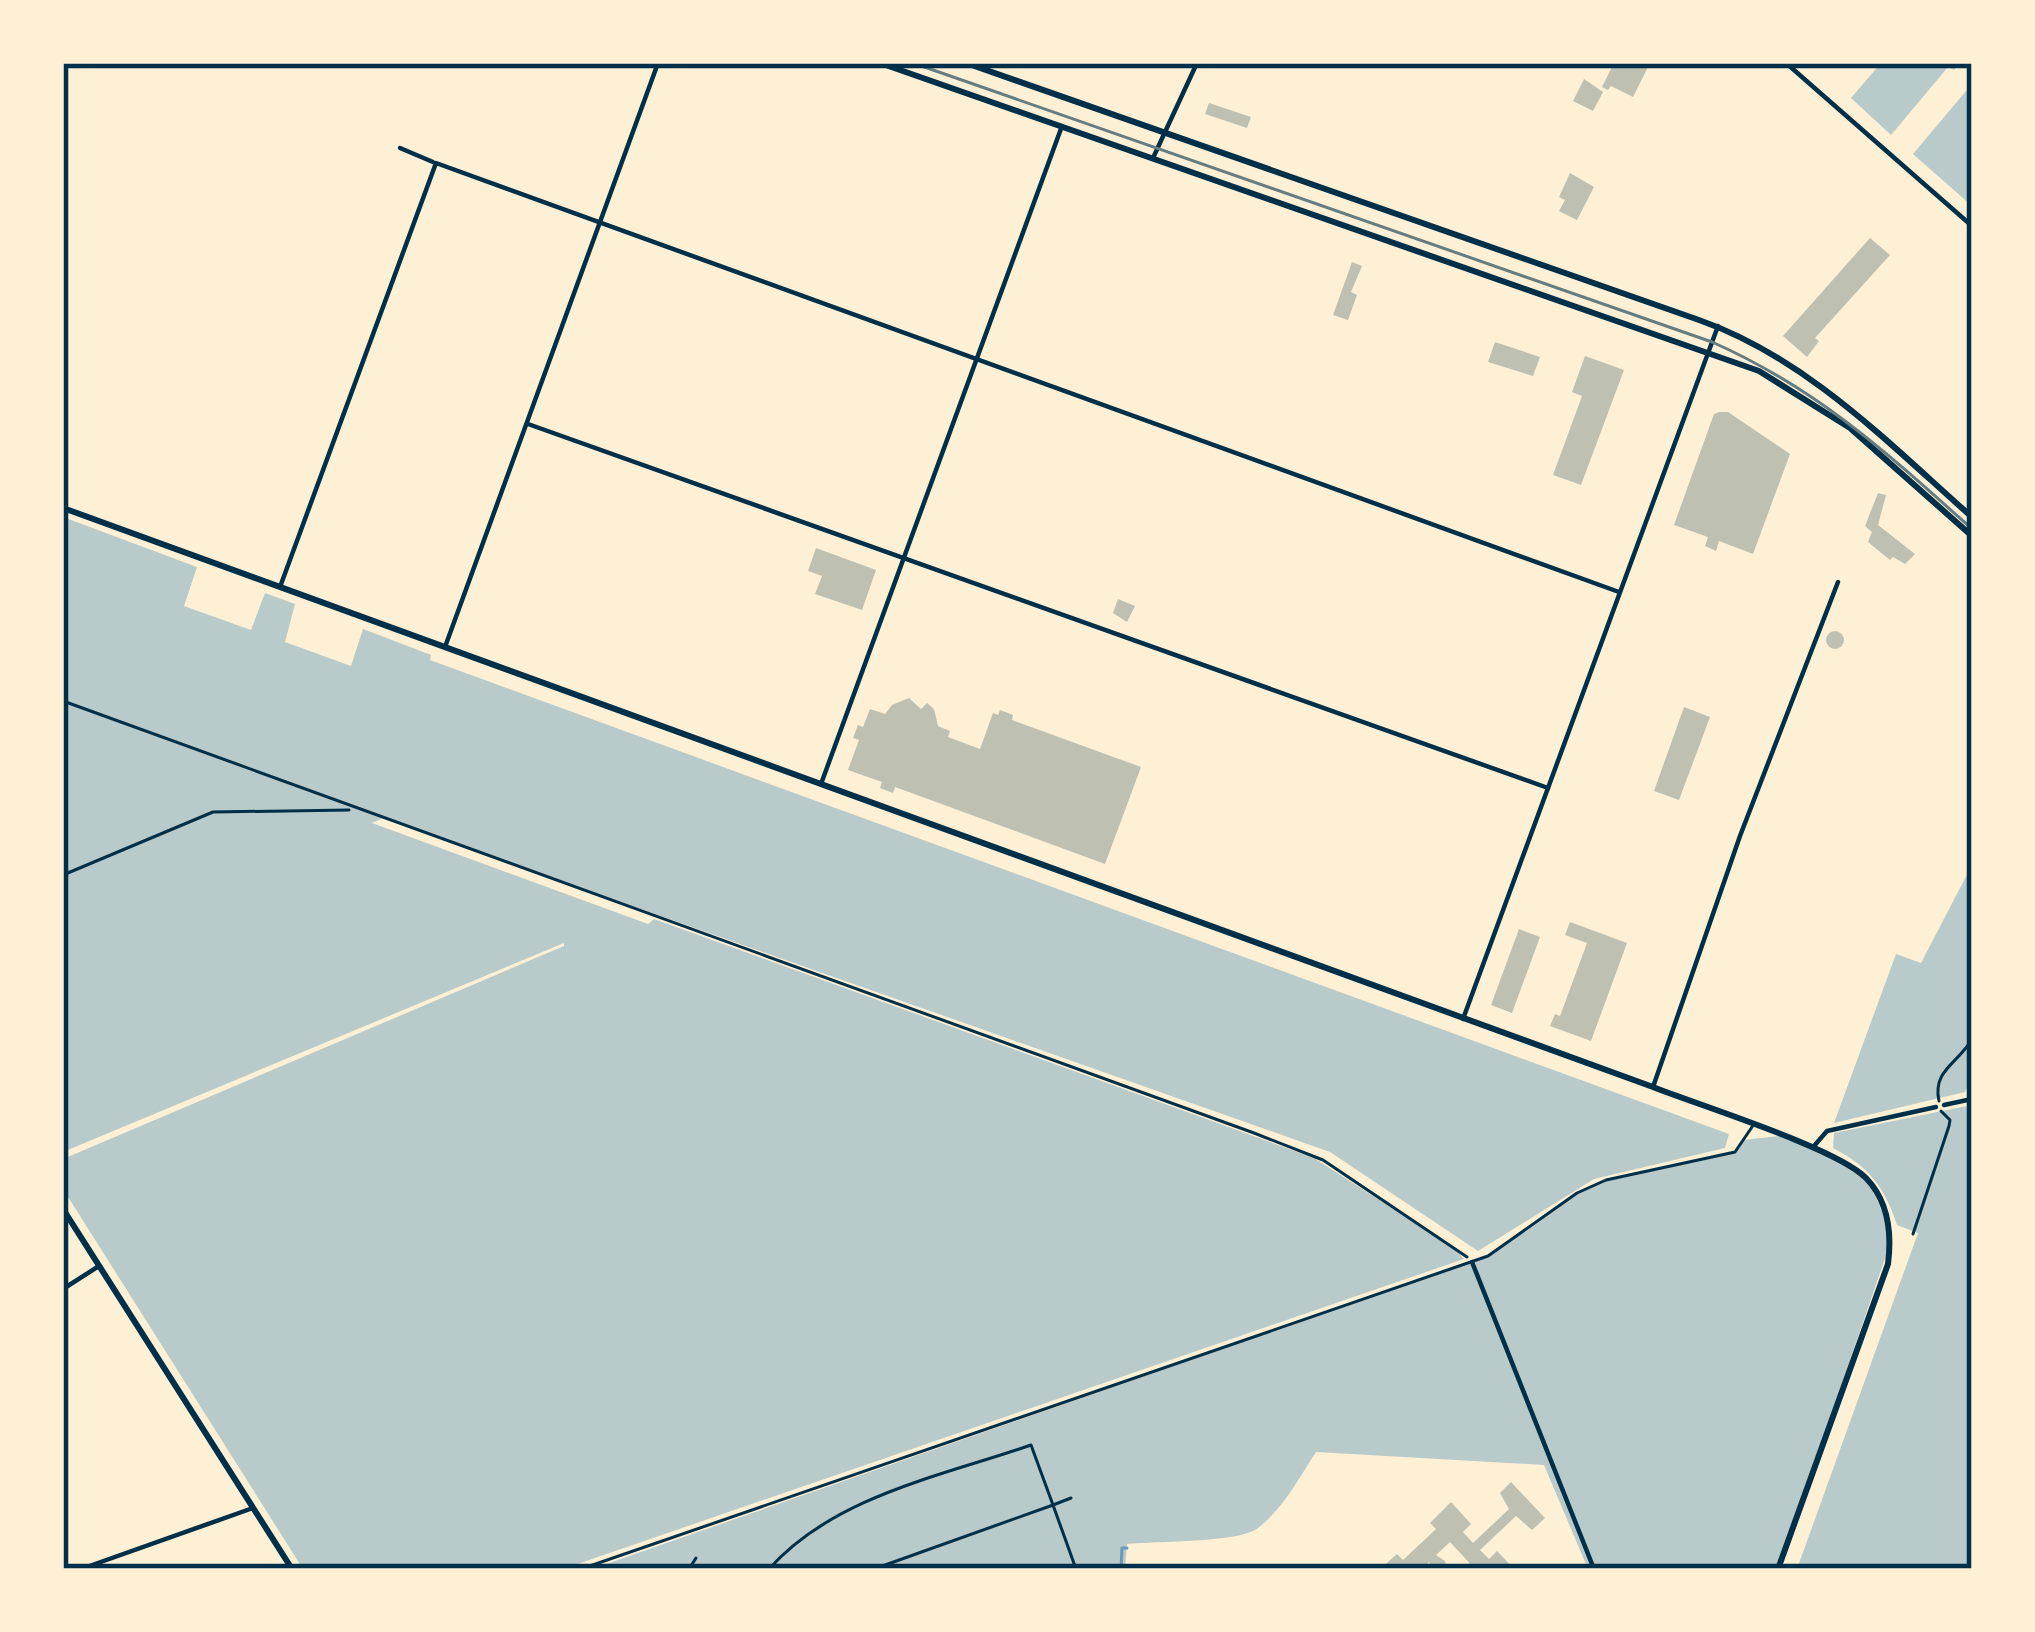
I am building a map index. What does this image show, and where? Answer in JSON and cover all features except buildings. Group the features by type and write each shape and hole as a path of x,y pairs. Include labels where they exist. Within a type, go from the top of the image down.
{"street":[{"path":"445,647 658,63"},
{"path":"880,63 1759,371 1833,416 1972,536"},
{"path":"966,63 1718,326 1815,381 1972,517"},
{"path":"1153,158 1197,63"},
{"path":"1786,63 1972,226"},
{"path":"821,784 1061,126"},
{"path":"400,148 1619,592"},
{"path":"280,587 436,163"},
{"path":"1463,1020 1718,326"},
{"path":"528,424 1548,788"},
{"path":"63,508 1653,1088 1813,1148 1865,1177 1886,1212 1891,1241 1880,1288 1778,1569"},
{"path":"1653,1088 1740,836 1838,582"},
{"path":"1944,1105 1972,1099"},
{"path":"1813,1148 1827,1131 1936,1107"},
{"path":"63,1210 292,1569"},
{"path":"1472,1262 1594,1569"},
{"path":"63,1289 99,1266"},
{"path":"81,1569 253,1508"}],"lane":[{"path":"581,1569 1488,1256 1576,1193 1606,1180 1736,1152 1753,1126"}],"path":[{"path":"63,701 1323,1160 1472,1262"},
{"path":"63,875 213,812 356,810"},
{"path":"1913,1234 1950,1120 1942,1114 1936,1088 1941,1073 1972,1039"},
{"path":"769,1569 796,1543 841,1512 1031,1444 1076,1569"},
{"path":"874,1569 1071,1498"},
{"path":"689,1569 696,1558"}],"shaded area":[{"path":"1881,63 1960,63 1954,70 1948,67 1891,135 1851,98"},
{"path":"1972,84 1972,206 1913,154"},
{"path":"63,517 197,567 184,606 251,630 265,593 295,604 285,642 351,666 363,629 431,655 430,660 1729,1134 1725,1148 1594,1179 1478,1251 1330,1152 383,818 372,823 648,924 654,919 1314,1158 1464,1259 563,1569 303,1569 63,1189 63,1159 564,943 63,1152"},
{"path":"1972,865 1972,1076 1965,1092 1834,1123 1896,954 1921,963"},
{"path":"1972,1105 1972,1569 1797,1569 1918,1233 1897,1225 1874,1179 1833,1148 1834,1133"},
{"path":"1780,1136 1854,1170 1875,1196 1891,1241 1778,1569 1588,1569 1544,1465 1316,1452 1283,1502 1258,1528 1216,1539 1127,1544 1125,1569 592,1569 1488,1256 1577,1193 1606,1180 1735,1152 1743,1140"}],"waterway":[{"path":"1121,1569 1122,1548 1127,1548"}],"tram line":[{"path":"913,63 1712,342 1818,402 1972,529"}]}
